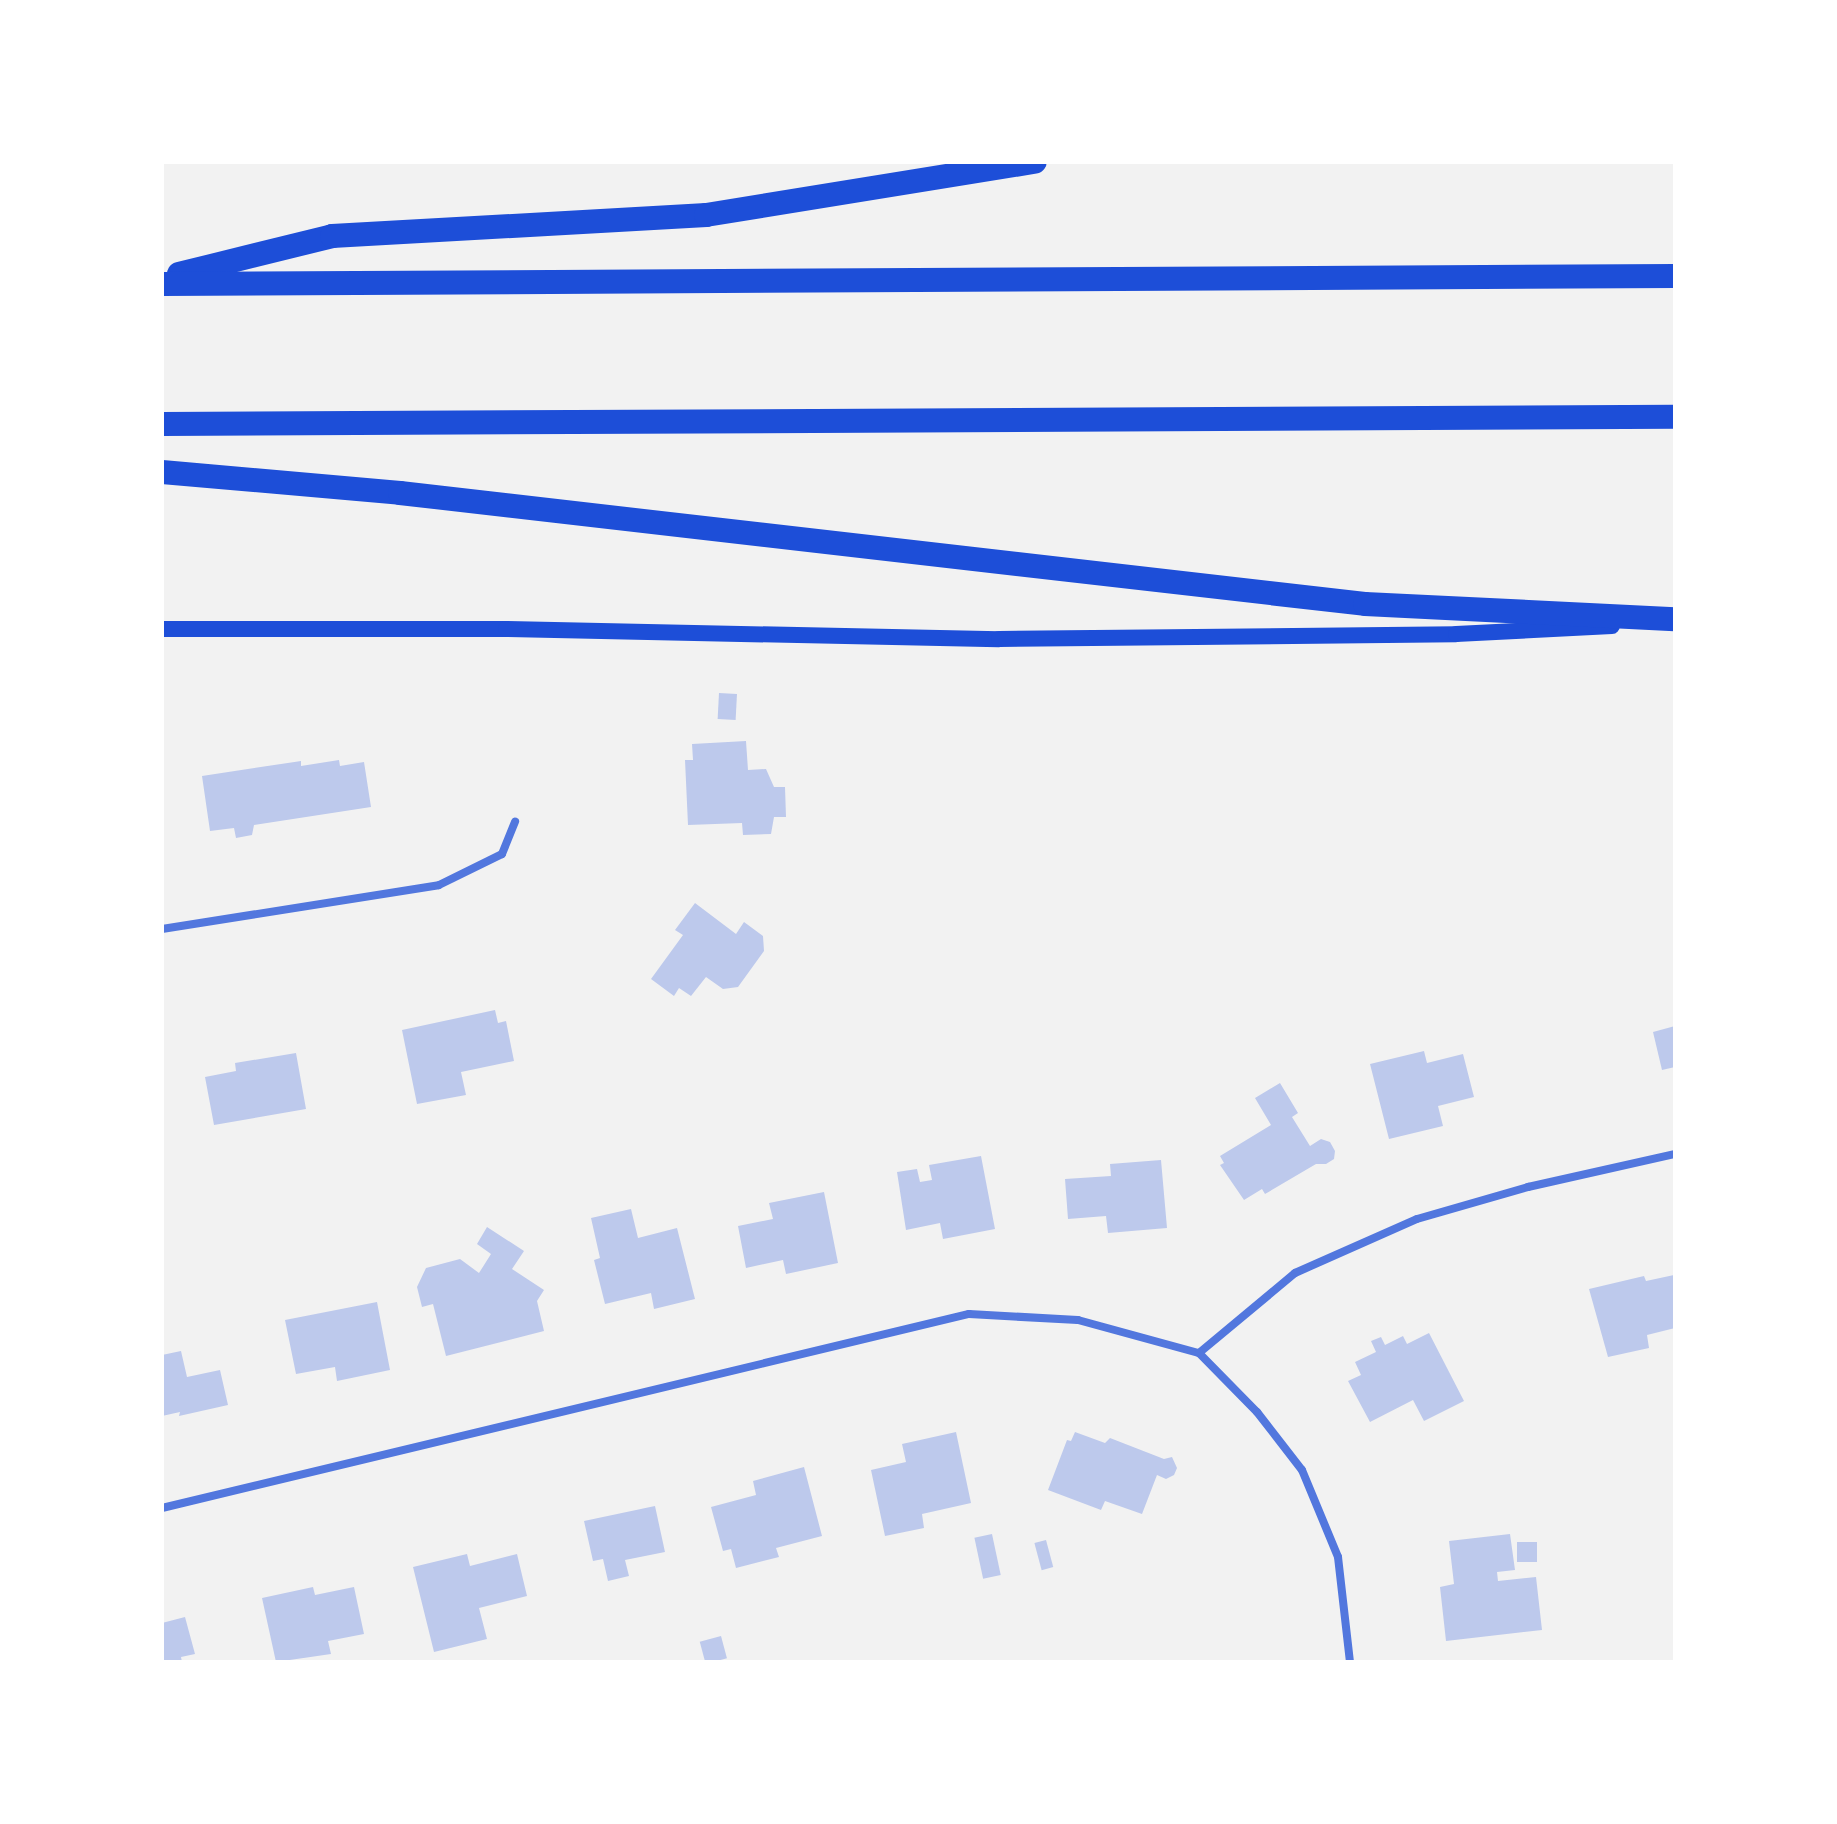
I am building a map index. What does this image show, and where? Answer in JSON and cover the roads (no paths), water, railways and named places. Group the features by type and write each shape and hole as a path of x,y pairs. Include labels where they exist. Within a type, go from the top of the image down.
{"highway":[{"path":"162,281 332,236 706,215 1035,162"},
{"path":"162,281 1667,276"},
{"path":"162,424 1675,419"},
{"path":"162,472 414,494 1351,603 1675,621"}],"main road":[{"path":"162,629 506,629 999,639 1456,634 1675,621"}],"street":[{"path":"162,929 439,885 502,854 515,821"},
{"path":"1199,1353 1295,1273 1417,1219 1528,1187 1675,1154"},
{"path":"162,1508 969,1314 1078,1320 1199,1353 1257,1412 1302,1470 1338,1557 1350,1662"}]}
